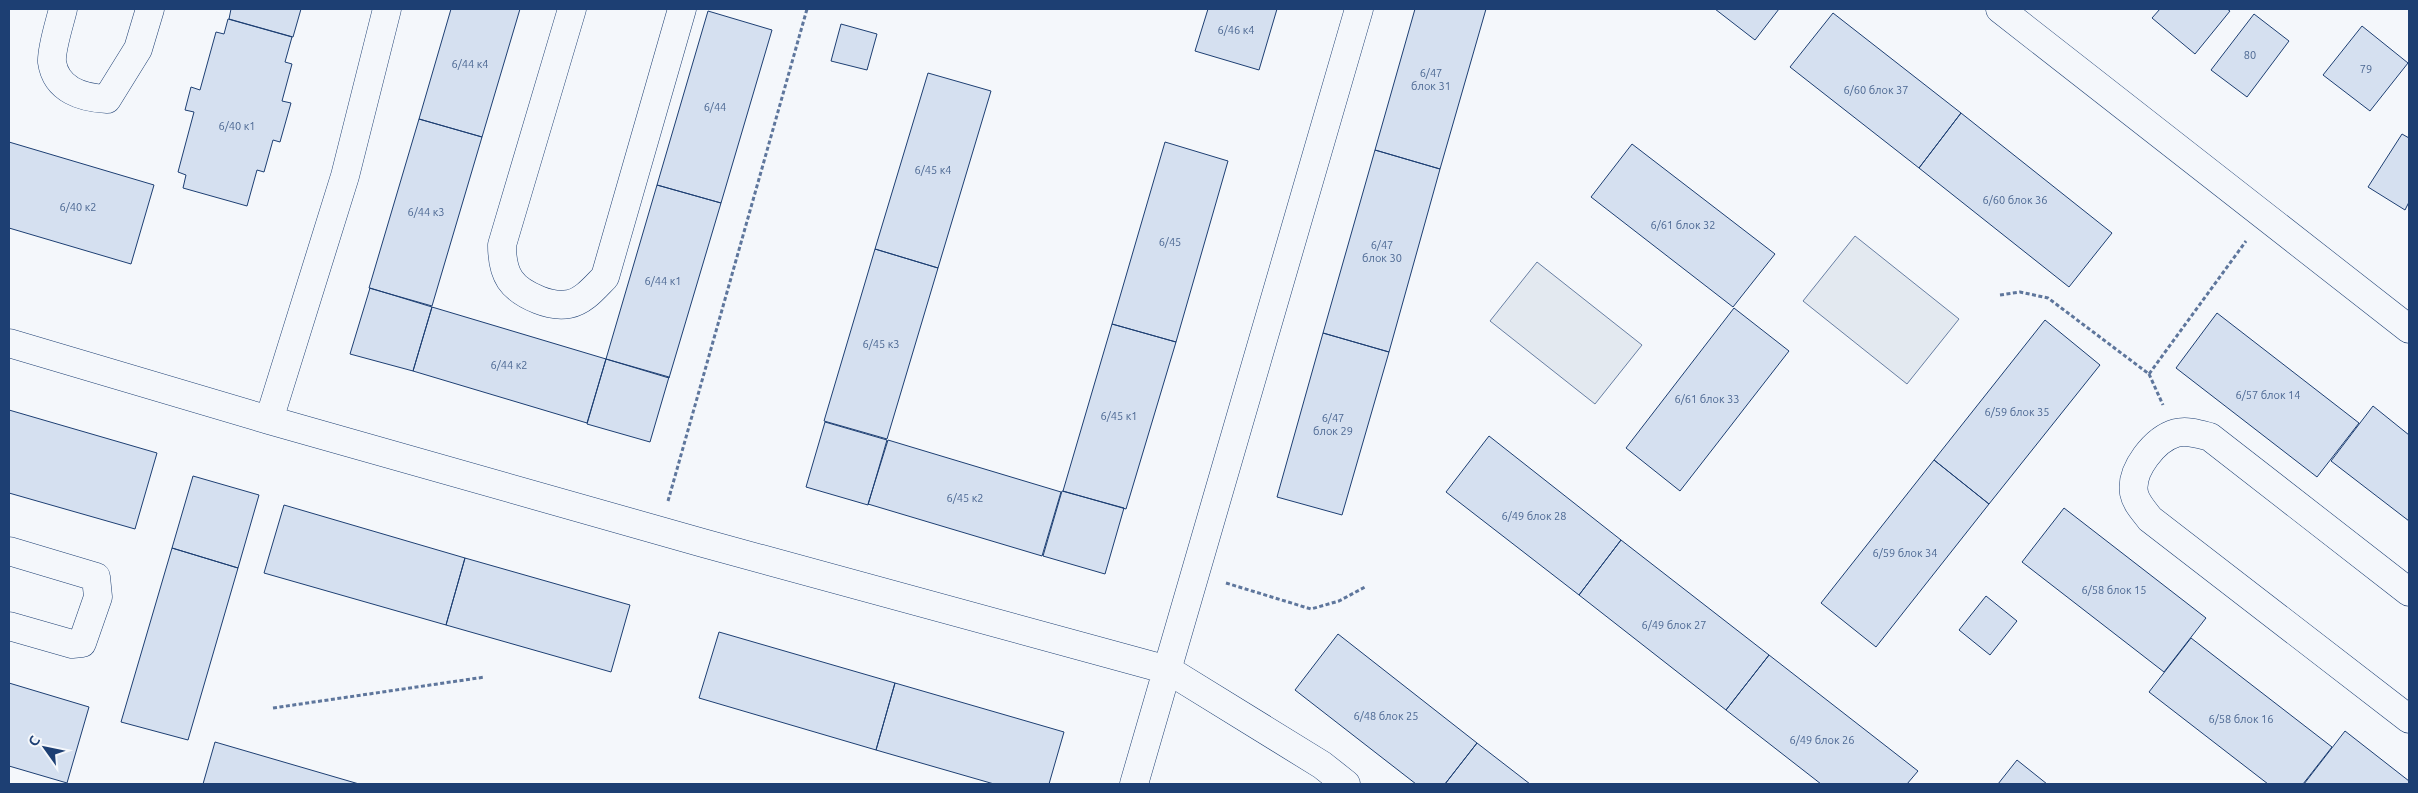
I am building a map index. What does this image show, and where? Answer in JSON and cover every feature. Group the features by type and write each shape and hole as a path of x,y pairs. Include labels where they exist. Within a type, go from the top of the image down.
{"street":[{"path":"63,9 52,61 60,83 85,98 107,99 138,49 150,9"},
{"path":"269,420 345,176 387,9"},
{"path":"572,9 502,245 502,261 509,280 522,293 552,305 571,304 590,293 605,277 682,9"},
{"path":"1134,784 1359,9"},
{"path":"2000,9 2265,215 2409,330"},
{"path":"9,343 269,420 1168,670 1322,765 1346,784"},
{"path":"2409,592 2210,437 2193,432 2176,433 2158,442 2142,463 2136,476 2134,492 2141,507 2150,519 2409,719"},
{"path":"9,551 96,577 98,597 82,644 72,644 9,626"}],"path":[{"path":"659,530 808,9"},
{"path":"2000,295 2020,292 2048,298 2149,374 2265,215"},
{"path":"1196,574 1310,609 1339,601 1365,588"},
{"path":"273,708 485,677"}],"shaded area":[{"path":"1855,236 1959,319 1907,384 1803,301"},
{"path":"1537,262 1642,345 1595,404 1490,321"}],"building":[{"path":"231,9 301,9 293,37 229,19"},
{"path":"451,9 520,9 482,137 419,119"},
{"path":"1208,9 1277,9 1259,70 1195,51"},
{"path":"1415,9 1486,9 1440,169 1375,150"},
{"path":"1715,9 1779,9 1755,40"},
{"path":"2160,9 2227,9 2230,11 2195,54 2152,18"},
{"path":"708,11 772,30 721,203 657,185"},
{"path":"1833,13 1961,113 1919,168 1790,67"},
{"path":"2254,14 2289,41 2247,97 2211,70"},
{"path":"228,19 292,37 285,62 292,64 282,101 291,103 280,142 273,140 264,172 257,170 247,206 183,188 186,175 178,172 194,112 185,110 191,87 200,90 216,32 224,34"},
{"path":"841,24 877,34 867,70 831,61"},
{"path":"2362,26 2408,63 2370,111 2323,75"},
{"path":"928,73 991,91 938,268 875,249"},
{"path":"1961,113 2112,233 2069,287 1919,168"},
{"path":"419,119 482,137 432,306 369,288"},
{"path":"2402,134 2409,138 2409,202 2405,210 2368,187"},
{"path":"9,142 154,185 131,264 9,228"},
{"path":"1165,142 1228,161 1176,342 1112,324"},
{"path":"1632,144 1775,254 1733,307 1591,197"},
{"path":"1375,150 1440,169 1389,352 1323,333"},
{"path":"657,185 721,203 669,378 606,359"},
{"path":"875,249 938,268 887,439 824,421"},
{"path":"370,288 432,307 413,371 350,354"},
{"path":"432,307 606,359 587,423 413,371"},
{"path":"1734,308 1789,351 1680,491 1626,448"},
{"path":"2217,313 2359,423 2317,477 2176,368"},
{"path":"2045,320 2100,365 1989,504 1934,460"},
{"path":"1112,324 1176,342 1126,509 1063,491"},
{"path":"1323,333 1389,352 1342,515 1277,497"},
{"path":"606,359 669,377 650,442 587,424"},
{"path":"2373,406 2409,435 2409,521 2331,461"},
{"path":"9,410 157,453 135,529 9,493"},
{"path":"825,422 887,440 868,505 806,487"},
{"path":"1489,436 1621,540 1579,595 1446,492"},
{"path":"888,440 1061,492 1042,556 868,504"},
{"path":"1934,460 1989,504 1876,647 1821,603"},
{"path":"193,476 259,495 238,568 172,548"},
{"path":"1062,491 1124,508 1105,574 1043,556"},
{"path":"284,505 465,558 446,625 264,573"},
{"path":"2064,508 2206,618 2164,672 2022,562"},
{"path":"1621,540 1769,655 1726,710 1579,595"},
{"path":"172,548 238,568 188,740 121,722"},
{"path":"465,558 630,605 611,672 446,625"},
{"path":"1986,596 2017,621 1990,655 1959,630"},
{"path":"719,632 895,683 876,750 699,698"},
{"path":"1338,634 1477,743 1445,784 1416,784 1295,690"},
{"path":"2191,638 2332,747 2303,784 2268,784 2149,692"},
{"path":"1769,655 1918,771 1907,784 1821,784 1726,710"},
{"path":"9,683 89,707 67,783 9,766"},
{"path":"895,683 1064,732 1049,784 994,784 876,750"},
{"path":"2345,731 2409,781 2409,784 2304,784"},
{"path":"215,742 359,784 203,784"},
{"path":"1477,743 1530,784 1445,784"},
{"path":"2017,760 2047,784 1998,784"}]}
